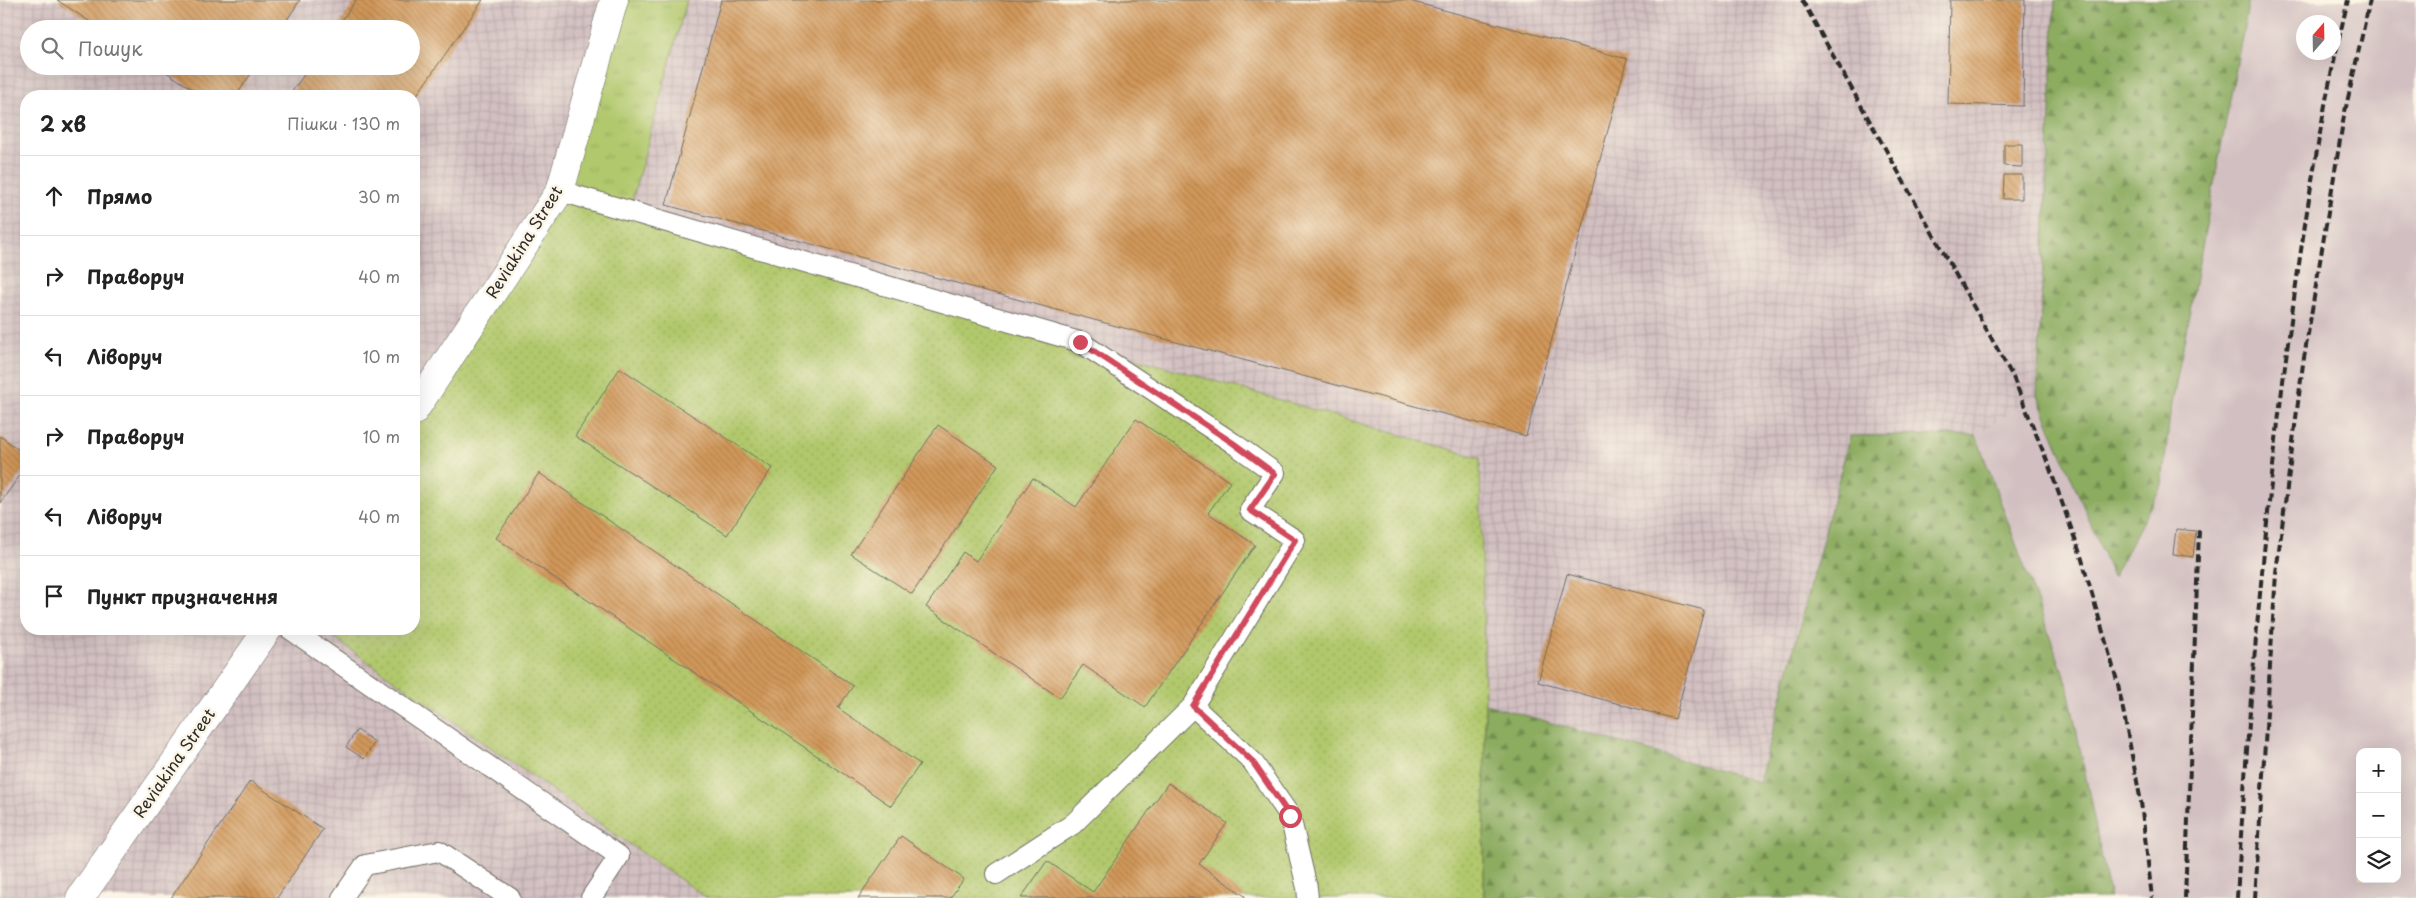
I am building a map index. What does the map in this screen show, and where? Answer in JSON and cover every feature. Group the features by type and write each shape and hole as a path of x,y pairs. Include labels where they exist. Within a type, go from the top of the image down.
{"street":[{"name":"Reviakina Street","path":"420,402 560,191 614,0"},
{"name":"Reviakina Street","path":"80,898 264,635"}],"lane":[{"path":"560,191 1080,342 1233,443 1275,474 1250,510 1295,540 1193,706 1073,824 996,874"},
{"path":"299,635 619,856 591,898"},
{"path":"1193,706 1252,761 1290,816 1308,898"},
{"path":"342,898 365,865 439,850 510,898"}],"shaded area":[{"path":"0,0 614,0 560,191 420,402 420,90 20,90 20,635 330,635 707,898 0,898"},
{"path":"687,0 2055,0 2037,396 1976,435 1850,437 1759,782 1485,704 1480,458 629,211"},
{"path":"2249,0 2416,0 2416,898 2110,898 2067,683 1976,435 2037,396 2112,576 2162,485 2170,415"}],"green space":[{"path":"614,0 687,0 629,211 560,191"},
{"path":"2055,0 2249,0 2170,415 2162,485 2113,577 2037,396"},
{"path":"560,191 1480,458 1485,704 1484,898 707,898 330,635 420,635 420,402"},
{"path":"1976,435 2067,683 2110,898 1484,898 1485,704 1759,782 1850,436"}],"building":[{"path":"57,0 300,0 287,20 87,20"},
{"path":"356,0 483,0 420,90 293,90 304,75 420,75 420,20 342,20"},
{"path":"721,0 1406,0 1627,59 1526,436 666,205"},
{"path":"1950,0 2025,0 2023,106 1948,104"},
{"path":"171,75 250,75 240,90 194,90"},
{"path":"2004,144 2022,144 2022,167 2004,166"},
{"path":"2004,175 2022,175 2022,199 2003,199"},
{"path":"620,368 772,468 727,535 575,436"},
{"path":"1136,419 1230,482 1208,513 1255,545 1145,707 1083,665 1060,698 926,607 963,552 976,561 1033,478 1076,507"},
{"path":"938,425 998,465 912,594 851,554"},
{"path":"0,436 20,451 20,475 0,503"},
{"path":"539,473 853,686 838,708 920,764 891,806 496,538"},
{"path":"2176,529 2196,531 2193,557 2173,554"},
{"path":"1567,574 1704,610 1675,719 1538,682"},
{"path":"357,730 375,742 364,759 346,747"},
{"path":"250,781 323,829 277,898 171,898"},
{"path":"1168,783 1227,823 1199,864 1245,896 1244,898 1021,898 1047,861 1093,892"},
{"path":"901,836 964,879 950,898 858,898"}],"railway":[{"path":"1802,0 2013,377 2049,466 2081,556 2118,684 2141,802 2152,898"},
{"path":"2237,898 2259,603 2292,310 2326,101 2348,0"},
{"path":"2255,898 2276,573 2303,364 2344,116 2370,0"},
{"path":"2185,898 2199,530"}],"route":[{"path":"1080,342 1233,443 1275,474 1250,510 1295,540 1193,706 1252,761 1290,816"}]}
